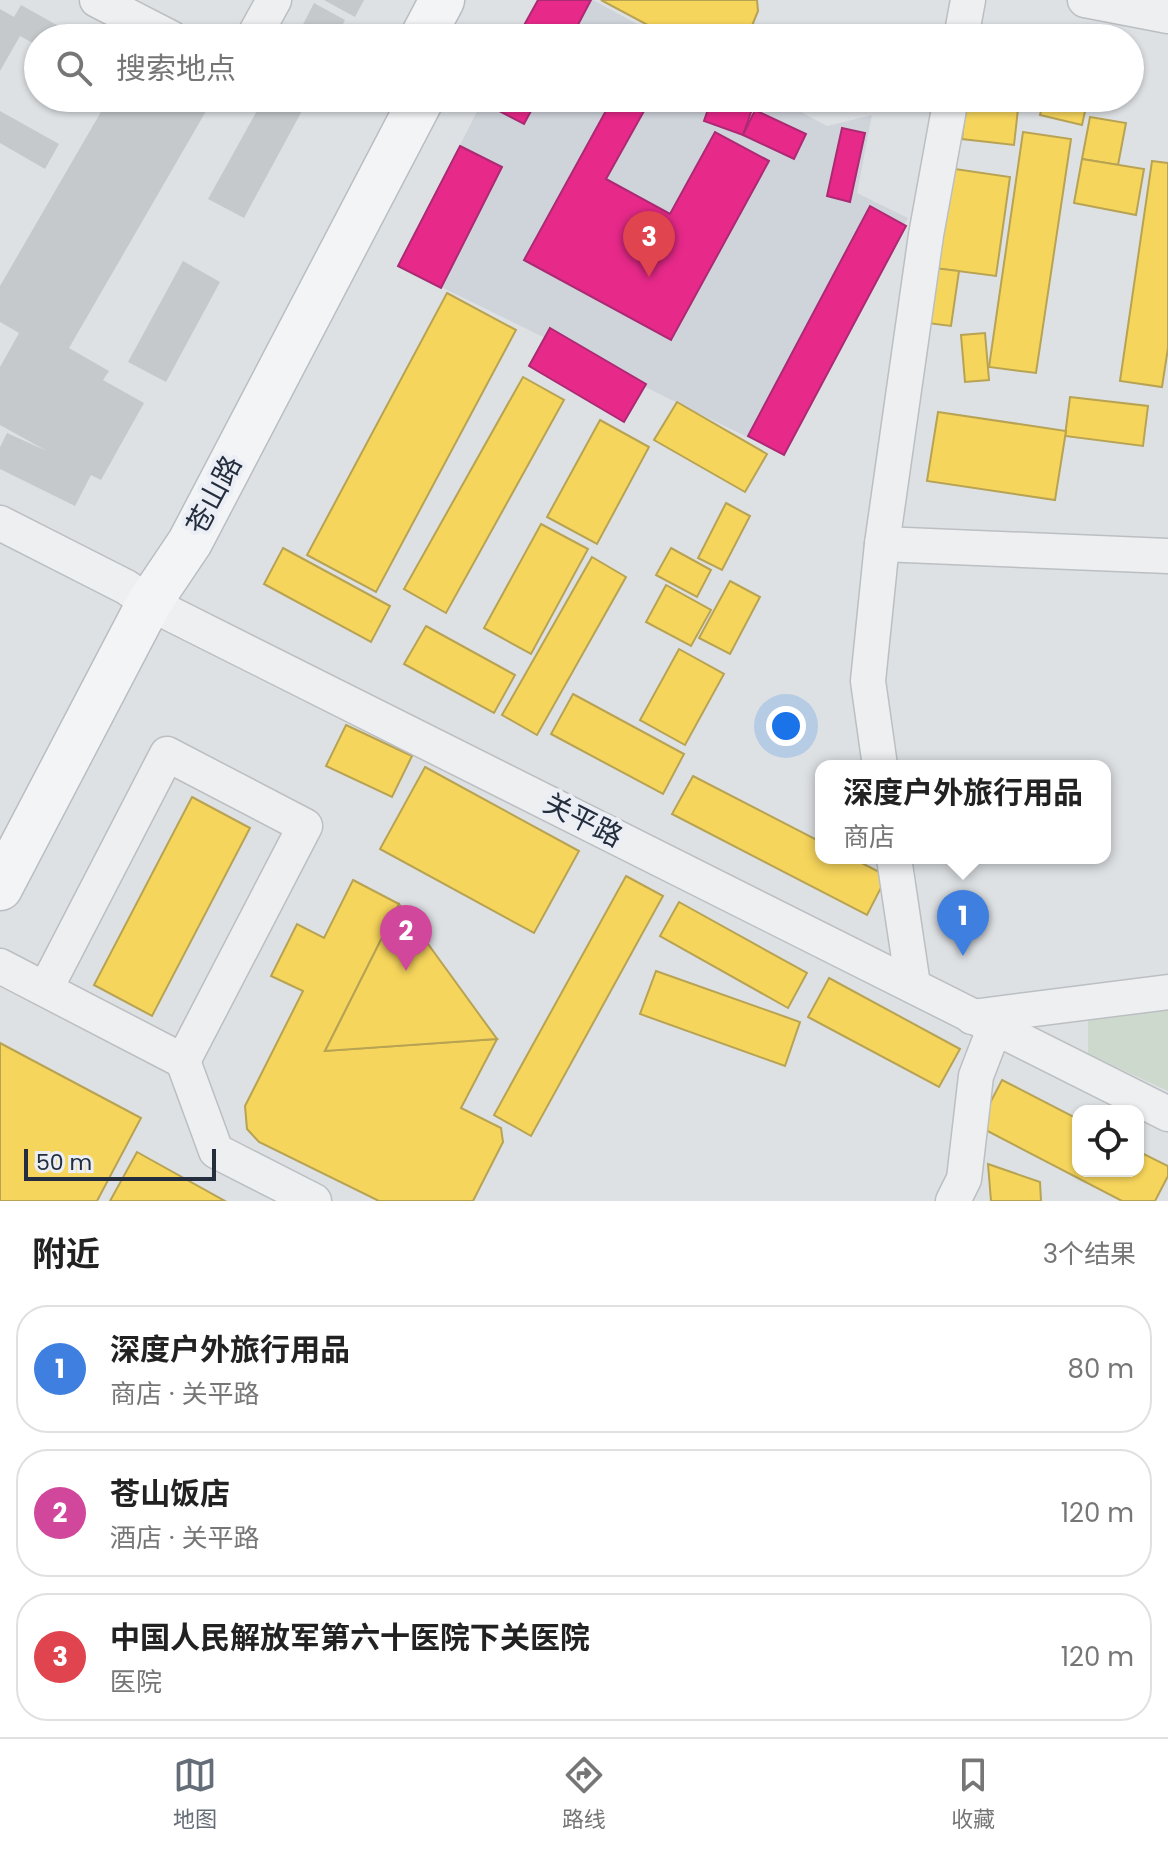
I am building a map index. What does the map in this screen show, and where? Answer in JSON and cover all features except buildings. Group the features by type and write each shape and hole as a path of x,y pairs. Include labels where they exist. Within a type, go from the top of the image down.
{"main road":[{"path":"429,24 442,0"},
{"path":"460,24 473,0"},
{"name":"苍山路","path":"0,888 137,595 164,530 384,112"},
{"name":"苍山路","path":"0,825 137,595 190,542 415,112"}],"street":[{"path":"97,0 144,24"},
{"path":"261,24 274,0"},
{"path":"964,24 968,0"},
{"path":"1085,0 1168,16"},
{"path":"879,760 868,681 882,544 926,235 948,112"},
{"name":"关平路","path":"0,523 1168,1114"},
{"path":"882,544 1168,556"},
{"path":"46,988 167,754 305,826 183,1061"},
{"path":"895,864 913,985"},
{"path":"0,966 183,1061 216,1151 314,1201"},
{"path":"953,1201 964,1179 983,1023 1168,992"}],"shaded area":[{"path":"538,0 593,0 637,24 525,24"},
{"path":"477,112 801,112 827,126 872,115 857,193 908,218 784,455 398,266"},
{"path":"1168,1008 1168,1091 1088,1054 1088,1016"}],"place":[{"name":"中国人民解放军第六十医院下关医院","path":"649,277"},
{"name":"深度户外旅行用品","path":"963,956"},
{"name":"苍山饭店","path":"406,971"}]}
